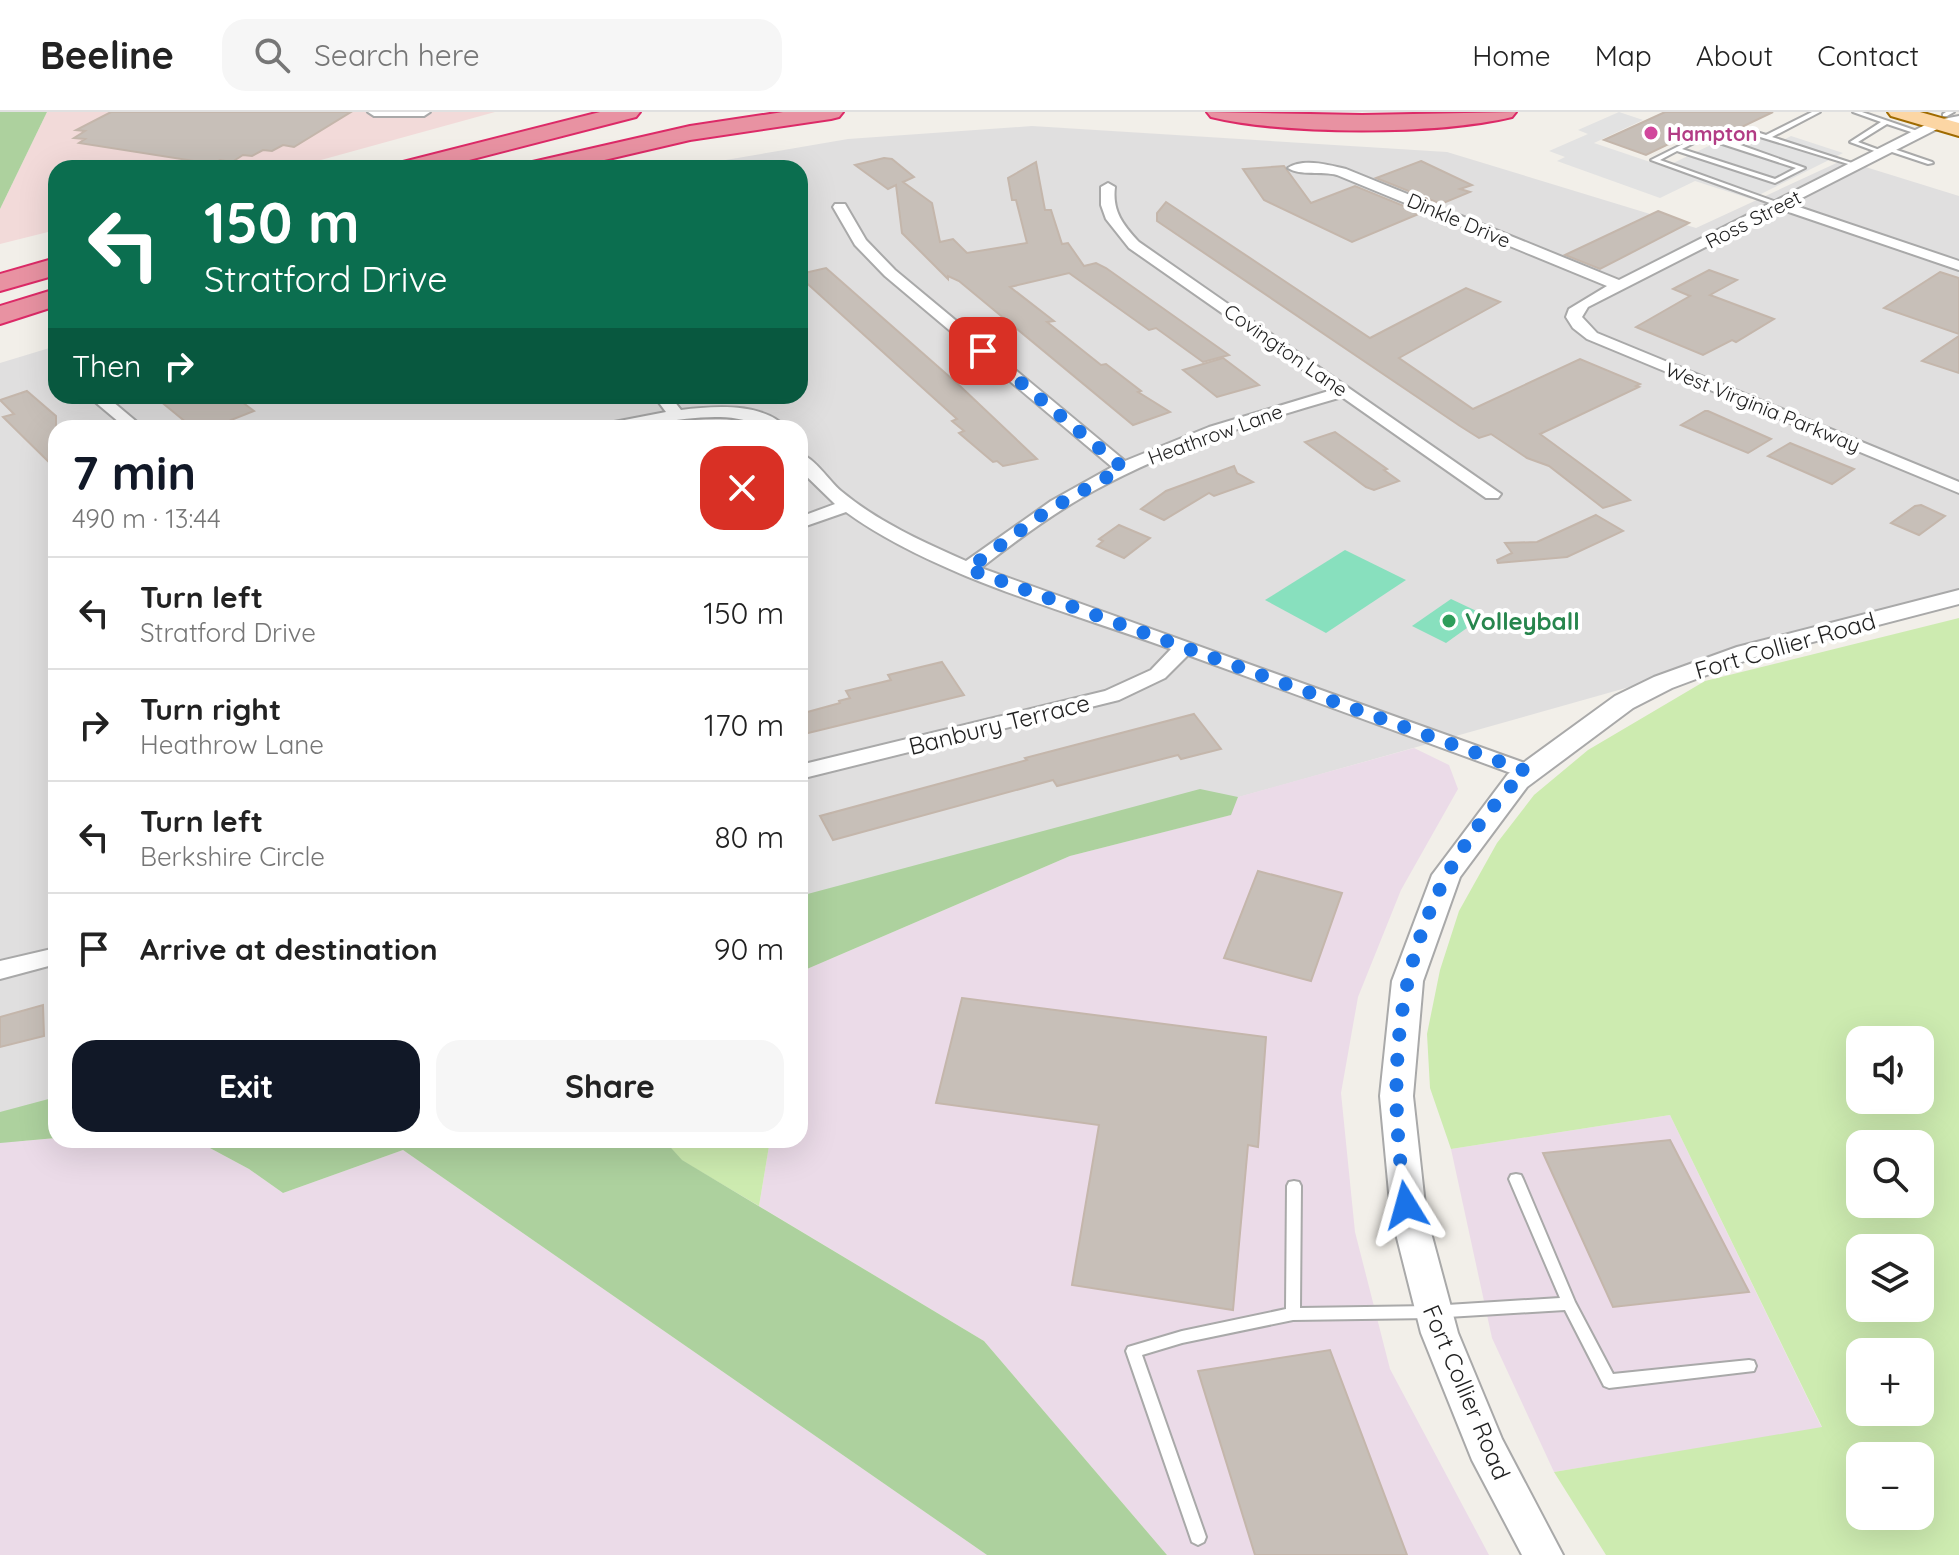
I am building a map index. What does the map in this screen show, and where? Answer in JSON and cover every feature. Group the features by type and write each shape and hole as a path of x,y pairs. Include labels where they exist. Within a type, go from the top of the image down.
{"highway":[{"path":"420,160 574,112"},
{"path":"439,160 628,112"},
{"path":"543,160 732,112"},
{"path":"572,160 690,133 831,112"},
{"path":"1219,112 1364,123 1445,120 1504,112"},
{"path":"1329,112 1417,112"},
{"path":"0,283 48,268"},
{"path":"0,315 48,300"}],"main road":[{"path":"1892,117 1946,121"}],"street":[{"path":"374,112 424,112"},
{"name":"Ross Street","path":"1574,317 1576,309 1583,304 1946,121"},
{"name":"Dinkle Drive","path":"1295,168 1320,167 1341,172 1620,286"},
{"name":"Covington Lane","path":"1108,187 1108,210 1113,222 1134,245 1492,494"},
{"path":"1780,205 1959,266"},
{"path":"840,207 860,242 880,265 1123,468"},
{"name":"West Virginia Parkway","path":"1574,317 1578,325 1592,336 1959,488"},
{"name":"Heathrow Lane","path":"968,569 1047,511 1123,468 1199,436 1346,391"},
{"path":"106,404 126,420"},
{"path":"668,404 677,415"},
{"path":"651,420 677,415 728,413 761,420"},
{"path":"808,469 847,506 916,546 968,569 1526,771"},
{"path":"808,520 847,506"},
{"name":"Fort Collier Road","path":"1543,1555 1474,1420 1431,1312 1410,1228 1398,1144 1395,1080 1400,1014 1412,958 1438,891 1480,823 1526,771 1599,717 1648,690 1762,647 1959,597"},
{"name":"Banbury Terrace","path":"808,770 1112,696 1158,674 1184,648"},
{"path":"0,970 48,958"}],"lane":[{"path":"1766,137 1817,112"},
{"path":"1856,112 1892,117"},
{"path":"1892,117 1853,142 1930,163"},
{"path":"1723,141 1747,131 1856,166"},
{"path":"1677,149 1775,181 1802,168 1703,136 1654,160 1780,205"},
{"path":"1516,1179 1569,1304 1609,1381 1749,1366"},
{"path":"1293,1314 1294,1186"},
{"path":"1198,1537 1133,1351 1182,1337 1293,1314 1431,1312 1569,1304"}],"shaded area":[{"path":"47,112 495,112 321,160 48,160 48,232 0,244 0,209"},
{"path":"1619,112 1643,120 1594,143 1665,167 1717,142 1734,148 1760,136 1780,142 1791,136 1843,153 1751,199 1695,181 1660,198 1557,161 1565,157 1549,151 1588,134 1578,130"},
{"path":"1032,126 1447,152 1696,228 1843,160 1959,196 1959,594 808,919 808,420 48,420 48,1133 0,1147 0,363 48,348 48,404 808,404 808,160 726,160 848,139"},
{"path":"1414,748 1449,765 1458,789 1401,890 1358,997 1341,1093 1355,1232 1390,1369 1489,1555 1167,1555 984,1341 759,1206 769,1148 808,1148 808,969 1070,856 1230,815 1238,797"},
{"path":"1670,1115 1822,1428 1554,1472 1492,1338 1451,1149"},
{"path":"48,1139 48,1148 210,1148 249,1169 283,1193 403,1150 987,1555 0,1555 0,1143"}],"green space":[{"path":"0,112 47,112 0,209"},
{"path":"1345,550 1406,580 1326,633 1265,600"},
{"name":"Volleyball","path":"1451,599 1485,615 1446,643 1412,626"},
{"path":"1959,618 1959,1555 1606,1555 1554,1472 1822,1427 1670,1115 1451,1149 1430,1088 1427,1034 1440,970 1459,911 1497,843 1534,795 1588,750 1705,681"},
{"path":"1200,789 1238,797 1231,815 1070,856 808,969 808,894"},
{"path":"48,1099 48,1139 0,1143 0,1112"},
{"path":"210,1148 671,1148 682,1160 984,1341 1167,1555 987,1555 403,1150 283,1193 249,1169"},
{"path":"671,1148 769,1148 759,1206 681,1160"}],"building":[{"path":"111,112 351,112 294,147 283,145 272,151 263,150 235,160 187,160 79,143 85,139 74,138 85,131 76,130"},
{"name":"Hampton","path":"1665,112 1773,112 1725,135 1702,128 1646,155 1604,140"},
{"path":"892,159 914,177 903,182 932,203 940,242 953,239 967,253 1027,243 1008,178 1036,162 1045,210 1051,210 1062,244 1068,243 1084,266 1096,263 1106,268 1229,355 1203,362 1156,328 1149,330 1069,273 1010,287 1054,321 1047,322 1101,365 1106,364 1141,391 1138,392 1170,412 1133,425 959,281 948,276 948,279 902,233 896,185 888,189 855,165"},
{"path":"1421,161 1472,185 1460,189 1470,192 1441,204 1376,178"},
{"path":"1284,166 1311,203 1355,186 1421,213 1352,242 1264,200 1243,169"},
{"path":"1166,202 1370,338 1466,288 1500,302 1399,358 1473,409 1580,359 1640,384 1540,434 1630,500 1603,508 1549,466 1527,458 1491,434 1479,438 1460,426 1157,221 1157,213"},
{"path":"1658,211 1689,223 1600,269 1565,255"},
{"path":"826,268 960,386 1037,459 1003,466 997,461 993,462 959,433 964,431 952,421 957,419 808,284 808,272"},
{"path":"1709,270 1737,280 1710,295 1774,319 1736,342 1732,340 1703,355 1636,327 1690,296 1673,289"},
{"path":"1940,272 1959,278 1959,334 1884,308"},
{"path":"1959,336 1959,373 1922,361"},
{"path":"1223,358 1259,385 1217,397 1183,370"},
{"path":"27,391 56,416 56,420 48,420 48,461 3,417 14,414 0,400"},
{"path":"164,404 245,404 254,411 231,420 183,420"},
{"path":"1705,411 1771,439 1748,453 1681,425"},
{"path":"1335,432 1399,481 1374,490 1366,487 1305,442"},
{"path":"1790,443 1854,469 1832,484 1768,456"},
{"path":"1234,466 1237,473 1253,482 1214,496 1209,493 1164,520 1141,509 1166,491"},
{"path":"1921,505 1945,516 1919,535 1891,523 1915,506"},
{"path":"1596,515 1623,531 1567,557 1498,563 1497,560 1512,553 1505,543 1537,542"},
{"path":"1119,525 1150,538 1124,558 1097,546 1103,541 1099,539"},
{"path":"942,662 964,695 808,733 808,712 850,698 846,691 891,680 888,675"},
{"path":"1194,714 1221,749 1181,759 1178,755 1057,786 1053,780 833,840 820,816 1027,760 1025,758"},
{"path":"1258,871 1342,893 1311,981 1224,958"},
{"path":"962,998 1266,1037 1258,1147 1248,1145 1233,1310 1072,1285 1099,1125 936,1103"},
{"path":"43,1005 44,1036 0,1047 0,1017"},
{"path":"1670,1140 1749,1292 1613,1307 1543,1153"},
{"path":"1330,1350 1407,1555 1255,1555 1198,1371"}],"place":[{"name":"Hampton","path":"1651,133"},
{"name":"Volleyball","path":"1449,621"}],"route":[{"path":"983,351 1123,468 1047,511 968,569 1526,771 1480,823 1451,866 1429,911 1412,958 1400,1014 1395,1080 1395,1112 1406,1205"}]}
